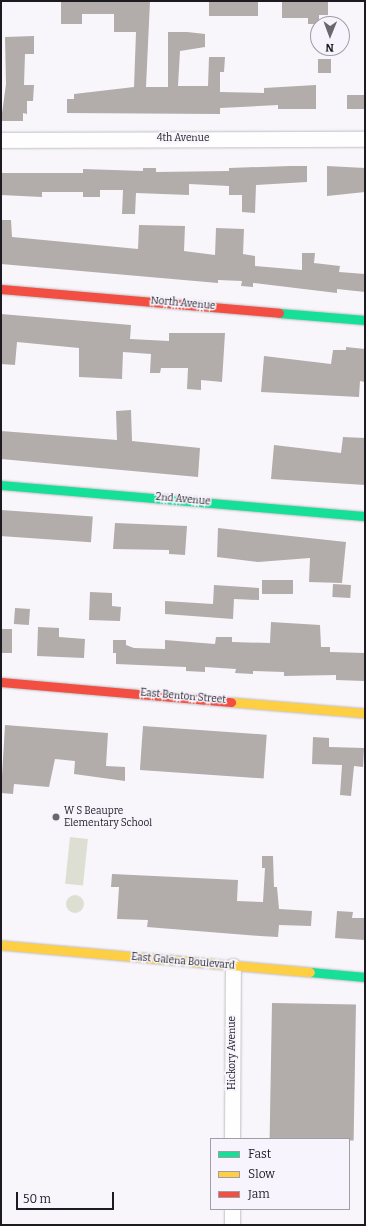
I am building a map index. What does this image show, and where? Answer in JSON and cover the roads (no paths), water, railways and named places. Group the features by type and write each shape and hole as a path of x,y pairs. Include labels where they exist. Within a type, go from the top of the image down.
{"street":[{"name":"4th Avenue","path":"1,140 365,138"},
{"name":"North Avenue","path":"1,288 365,320"},
{"name":"2nd Avenue","path":"1,485 365,516"},
{"name":"East Benton Street","path":"1,682 365,713"},
{"name":"East Galena Boulevard","path":"1,945 365,977"},
{"name":"Hickory Avenue","path":"232,1138 233,966"},
{"path":"232,1210 232,1225"}],"place":[{"name":"W S Beaupre Elementary School","path":"56,817"}]}
